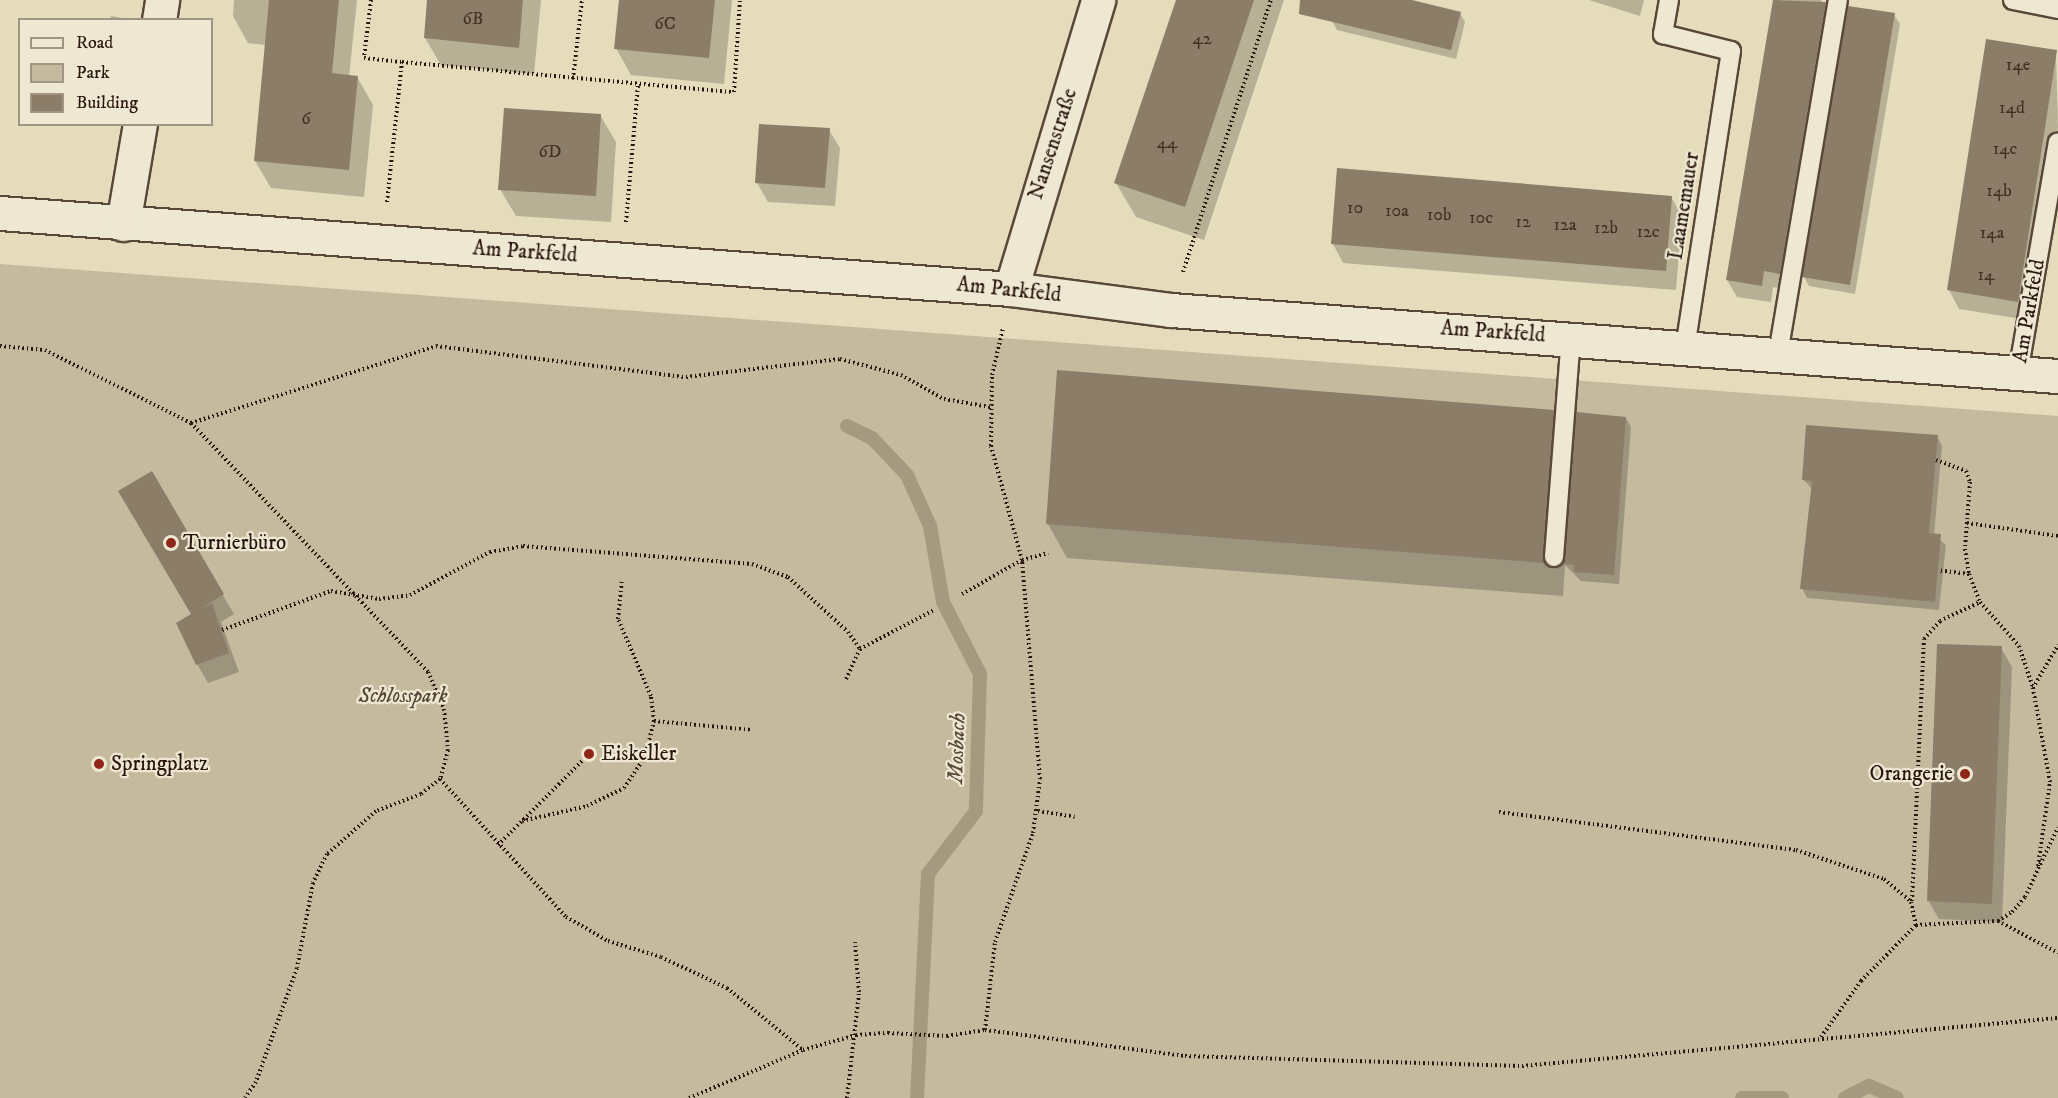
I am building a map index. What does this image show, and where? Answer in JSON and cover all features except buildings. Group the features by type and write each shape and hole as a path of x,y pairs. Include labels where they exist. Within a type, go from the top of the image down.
{"street":[{"path":"159,18 162,0"},
{"name":"Nansenstraße","path":"1011,288 1098,0"},
{"path":"123,224 140,126"},
{"name":"Am Parkfeld","path":"0,213 123,224 1011,288 1171,310 1570,337 2058,376"}],"lane":[{"name":"Laamemauer","path":"1669,0 1663,34 1731,51 1684,347"},
{"path":"1778,354 1838,0"},
{"path":"2013,0 2058,9"},
{"name":"Am Parkfeld","path":"2018,374 2058,142"},
{"path":"1554,557 1570,337"}],"path":[{"path":"371,0 364,58 638,85 734,92 741,0"},
{"path":"573,79 582,0"},
{"path":"1171,310 1271,0"},
{"path":"383,241 402,62"},
{"path":"623,260 638,85"},
{"path":"985,1030 995,942 1038,811 1040,734 1022,560 991,446 990,407 1011,288"},
{"path":"0,346 45,350 191,423 360,596 428,672 444,709 448,750 440,778 421,794 376,811 327,855 313,883 297,968 256,1082 245,1098"},
{"path":"191,423 436,346 686,377 840,359 901,375 944,399 990,407"},
{"path":"1936,460 1966,471 1969,574 1980,602 2019,646 2033,688 2050,782 2038,871"},
{"path":"1967,523 2058,536"},
{"path":"222,630 321,594 410,595 490,552 523,546 752,564 788,577 860,649"},
{"path":"962,594 1022,560 1048,552"},
{"path":"1938,570 1969,574"},
{"path":"522,821 587,806 624,788 645,757 654,721 651,696 618,619 622,579"},
{"path":"1916,925 1911,902 1924,639 1940,621 1980,602"},
{"path":"845,681 860,649 934,610"},
{"path":"2033,688 2058,645"},
{"path":"654,721 752,730"},
{"path":"498,845 589,754"},
{"path":"440,778 498,845 566,917 608,941 661,957 727,988 803,1050"},
{"path":"1038,811 1075,817"},
{"path":"1499,812 1796,850 1884,879 1911,902"},
{"path":"1998,921 2025,897 2058,827"},
{"path":"1821,1037 1862,981 1916,925 1998,921 2058,953"},
{"path":"847,1098 856,1035 855,942"},
{"path":"689,1098 803,1050 856,1035 888,1033 947,1036 985,1030 1185,1056 1522,1066 1821,1037 2058,1018"}],"green space":[{"name":"Schlosspark","path":"0,264 2058,416 2058,1098 0,1098"}],"waterway":[{"name":"Mosbach","path":"847,426 872,438 907,475 930,526 943,602 980,674 976,811 928,874 917,1098"},
{"path":"1845,1098 1869,1086 1897,1098"},
{"path":"1742,1098 1782,1098"}],"place":[{"name":"Turnierbüro","path":"171,543"},
{"name":"Eiskeller","path":"589,754"},
{"name":"Springplatz","path":"99,764"},
{"name":"Orangerie","path":"1965,774"}]}
